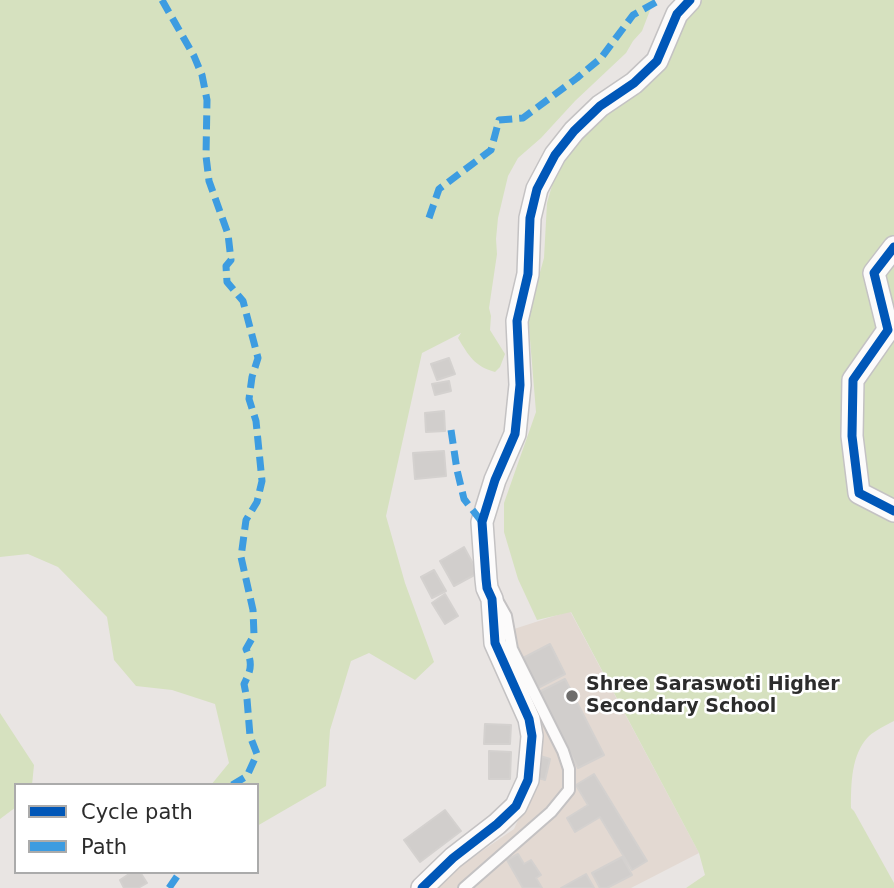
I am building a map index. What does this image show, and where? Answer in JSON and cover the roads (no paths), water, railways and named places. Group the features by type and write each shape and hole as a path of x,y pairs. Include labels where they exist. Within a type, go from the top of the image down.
{"street":[{"path":"422,888 453,858 516,806 528,780 532,736 529,719 495,643 492,599 486,579 482,522 495,480 515,434 520,385 517,321 528,274 530,218 537,189 555,155 574,131 600,106 634,83 657,61 677,14 690,0"},
{"path":"894,247 874,273 888,330 853,380 852,436 859,493 894,511"}],"lane":[{"path":"464,888 551,812 569,790 569,769 563,751 512,649 506,616 486,579"}],"place":[{"name":"Shree Saraswoti Higher Secondary School","path":"572,696"}]}
